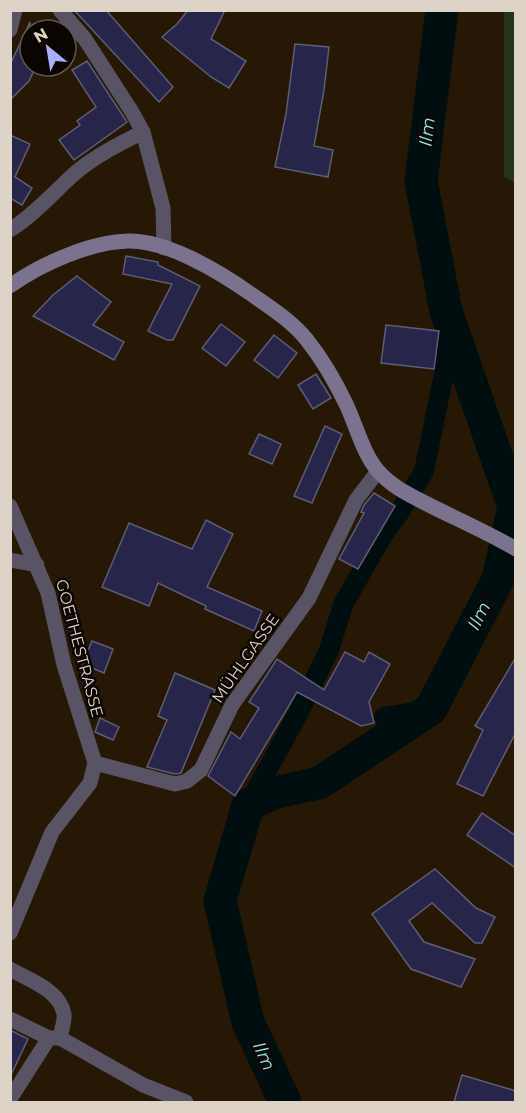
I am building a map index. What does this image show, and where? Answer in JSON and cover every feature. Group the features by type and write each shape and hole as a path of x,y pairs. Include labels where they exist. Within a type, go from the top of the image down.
{"main road":[{"path":"10,286 41,267 106,244 129,241 164,248 201,264 238,285 284,317 306,339 324,364 347,406 378,471 397,488 516,549"}],"street":[{"path":"10,30 15,10"},
{"path":"60,10 85,39 143,132 163,208 164,248"},
{"path":"10,230 28,218 91,161 143,132"},
{"name":"MÜHLGASSE","path":"95,763 175,784 187,782 201,770 232,705 309,598 356,500 378,471"},
{"name":"GOETHESTRASSE","path":"10,506 48,593 64,665 95,763"},
{"name":"GOETHESTRASSE","path":"10,560 37,565"},
{"path":"10,933 52,832 90,783 95,763"},
{"path":"10,969 50,991 59,1002 64,1016 54,1038 10,1099"},
{"path":"10,1019 54,1038 143,1085 186,1102"}],"green space":[{"path":"504,11 515,11 515,183 504,177"}],"building":[{"path":"74,10 106,10 173,87 159,102"},
{"path":"188,10 225,10 211,39 246,61 229,88 211,77 162,37"},
{"path":"295,44 329,47 314,146 333,150 328,177 275,167 286,114"},
{"path":"18,48 18,78 30,78 10,100 10,65"},
{"path":"87,61 127,122 74,160 59,140 80,125 77,121 96,107 77,78 78,66"},
{"path":"10,135 30,144 15,177 32,188 22,205 10,198"},
{"path":"126,256 158,262 158,265 200,286 173,340 167,340 148,331 172,284 123,274"},
{"path":"77,276 111,302 93,325 124,342 114,360 33,316 53,295"},
{"path":"221,324 245,342 226,366 202,348"},
{"path":"386,325 439,331 434,369 381,363"},
{"path":"274,335 297,353 278,378 254,360"},
{"path":"316,374 331,398 313,409 298,385"},
{"path":"325,426 342,434 312,503 294,496"},
{"path":"259,434 281,444 272,464 249,454"},
{"path":"374,493 395,506 358,569 339,559 364,513 361,512 364,505"},
{"path":"206,520 233,534 207,587 262,611 254,631 205,609 206,606 158,583 149,606 102,587 129,523 192,549"},
{"path":"92,641 113,649 104,673 82,664"},
{"path":"345,652 364,662 369,652 390,664 369,702 374,723 361,726 297,692 235,796 208,776 231,732 240,739 259,708 249,702 277,659 324,690"},
{"path":"516,657 516,732 483,796 457,784 483,730 475,726"},
{"path":"175,673 215,690 181,773 175,774 147,767 167,720 158,716"},
{"path":"100,718 119,727 113,740 95,732"},
{"path":"482,813 516,836 516,868 467,835"},
{"path":"435,869 476,908 495,917 482,943 475,943 432,903 409,921 424,942 475,959 461,987 411,969 372,914"},
{"path":"10,1030 28,1039 10,1077"},
{"path":"462,1075 516,1091 516,1102 454,1102"}],"waterway":[{"name":"Ilm","path":"285,1102 248,1022 220,901 248,805 273,793 319,783 431,709 498,579 514,507 446,311 421,181 442,10"},
{"path":"248,805 298,714 329,650 343,605 382,536 424,471 444,374 446,311"},
{"path":"384,717 431,709"}]}
